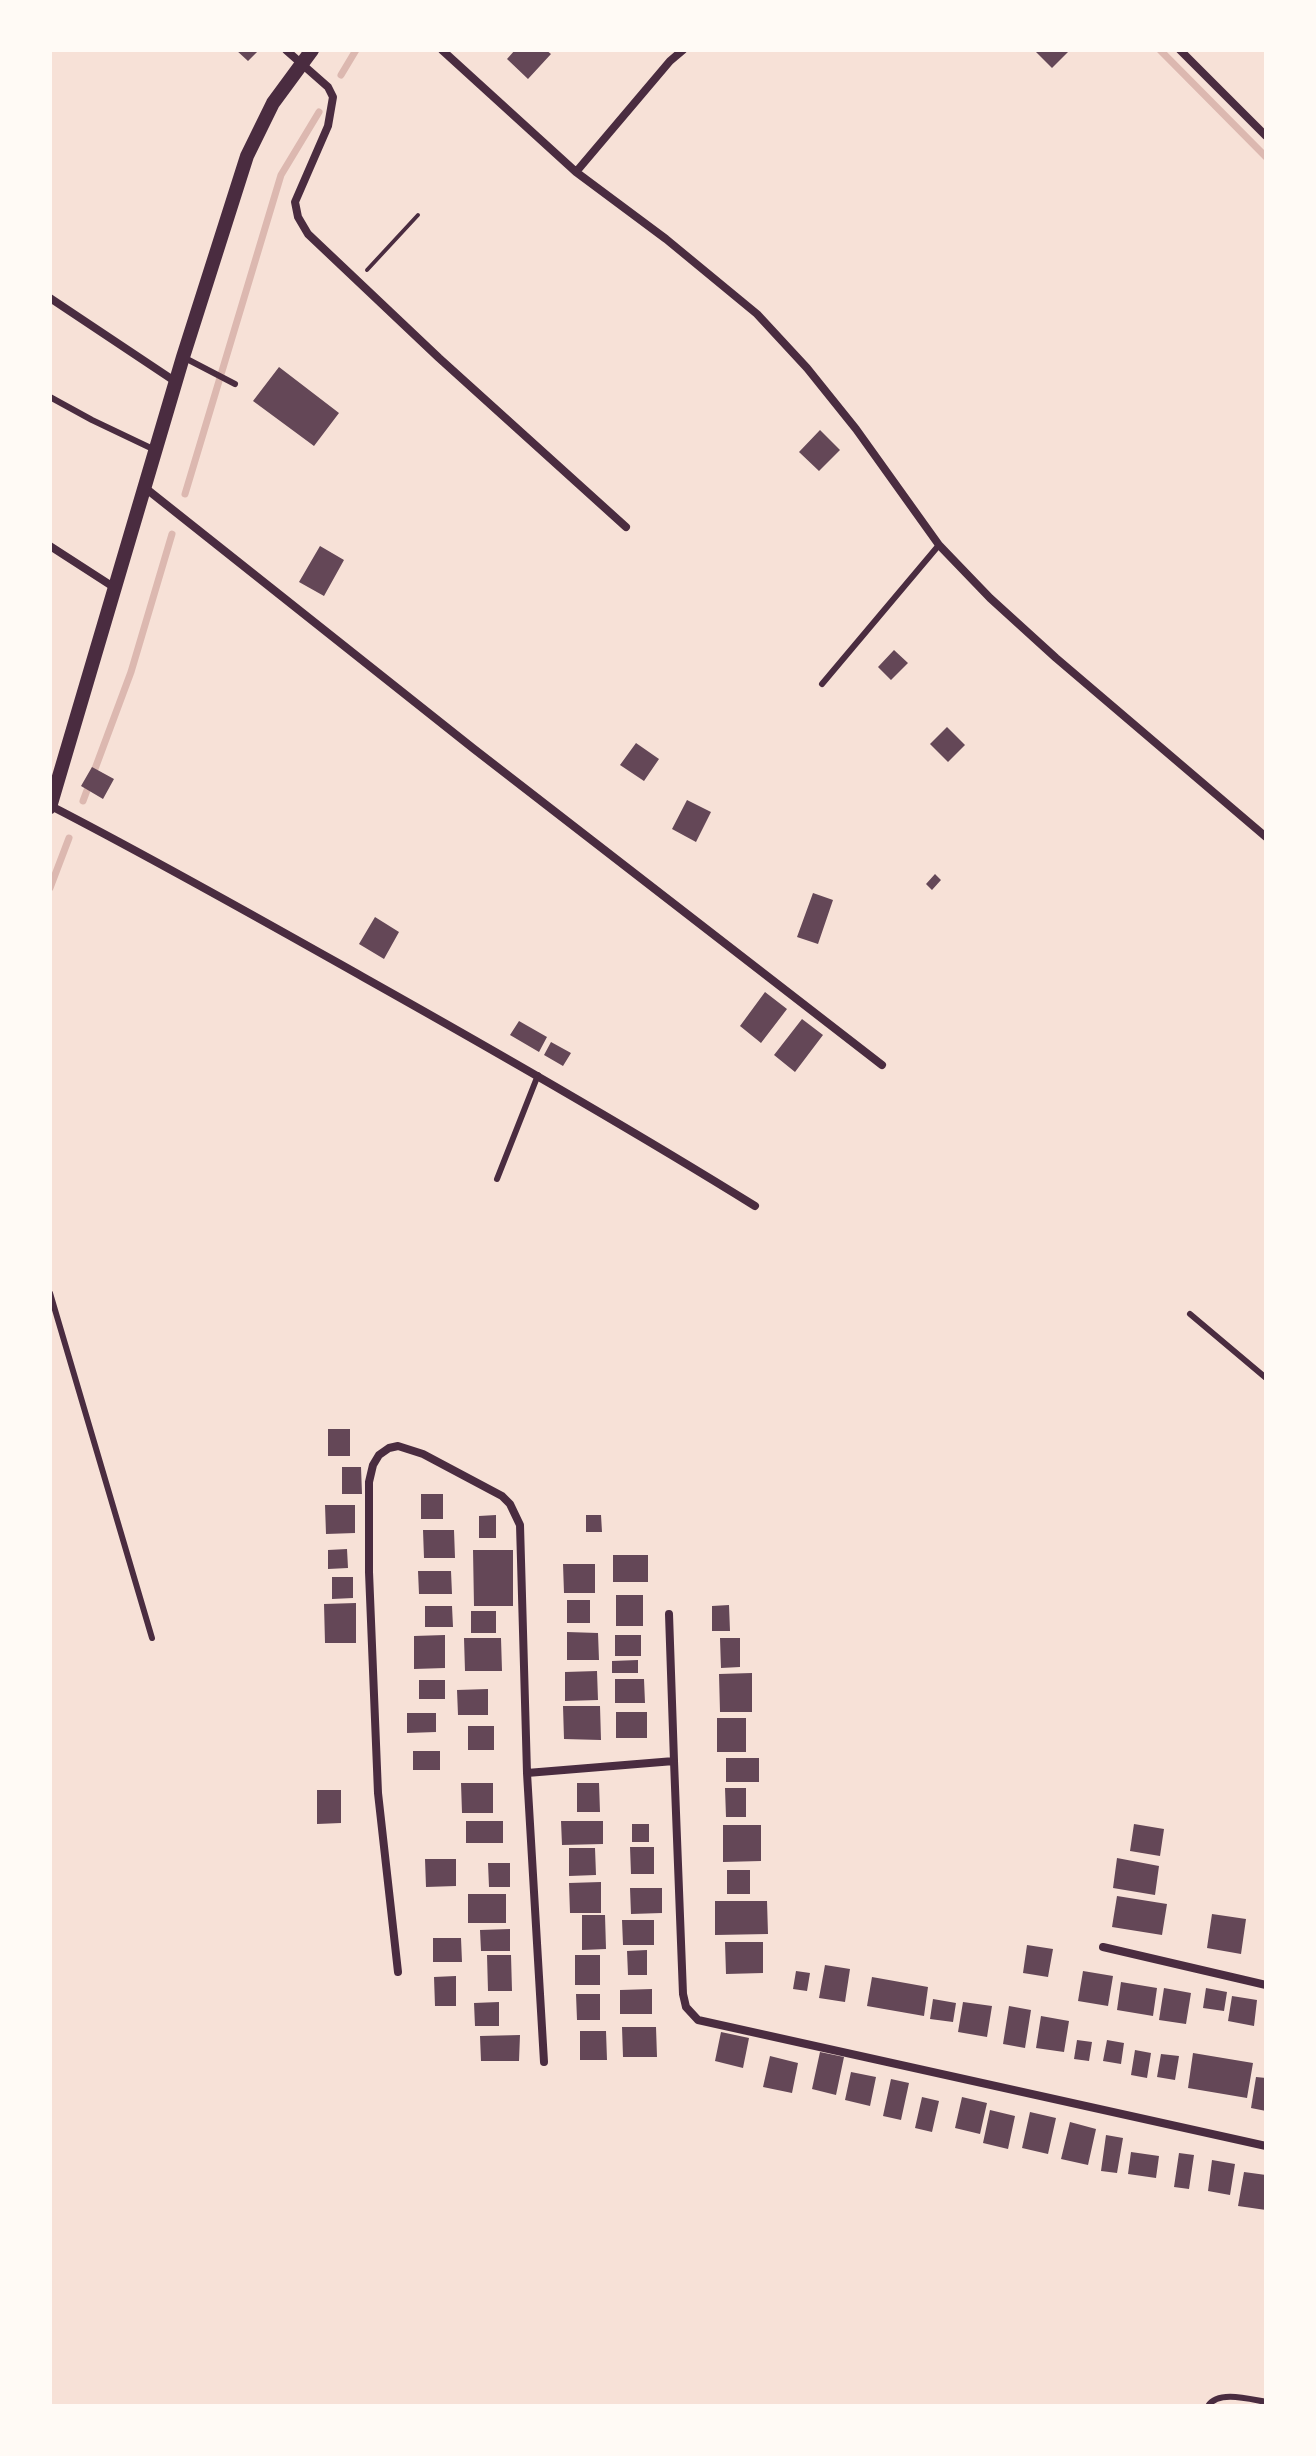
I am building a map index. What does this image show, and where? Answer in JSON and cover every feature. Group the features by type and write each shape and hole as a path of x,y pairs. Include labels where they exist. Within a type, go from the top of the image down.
{"street":[{"path":"286,50 328,87 333,97 328,126 295,202 298,217 308,234 626,527"},
{"path":"312,50 273,103 247,156 183,357 50,807 90,826 538,1075 755,1206"},
{"path":"442,50 576,172 666,239 775,331 856,429 939,545 990,598 1266,837"},
{"path":"576,172 670,61 683,50"},
{"path":"1180,50 1266,136"},
{"path":"50,298 176,382"},
{"path":"144,487 474,749 882,1065"},
{"path":"50,546 116,589"},
{"path":"398,1972 378,1793 368,1527 369,1482 373,1465 379,1455 398,1446 423,1454 502,1496 516,1514 520,1525 527,1773 544,2062"},
{"path":"669,1614 683,1994 686,2007 698,2020 1266,2146"},
{"path":"527,1773 674,1761"},
{"path":"1103,1947 1266,1985"}],"lane":[{"path":"183,357 235,384"},
{"path":"50,397 155,450"},
{"path":"822,684 939,545"},
{"path":"497,1179 538,1075"},
{"path":"50,1293 152,1638"},
{"path":"1190,1314 1266,1378"},
{"path":"1208,2406 1212,2399 1221,2397 1266,2402"}],"path":[{"path":"357,280 418,215"}],"building":[{"path":"236,50 259,50 248,61"},
{"path":"515,50 546,50 551,54 528,79 507,59"},
{"path":"1036,52 1068,52 1052,68"},
{"path":"279,367 339,413 314,446 253,401"},
{"path":"820,430 840,450 819,471 799,452"},
{"path":"320,546 344,560 324,596 299,582"},
{"path":"894,650 908,663 891,680 878,667"},
{"path":"947,727 965,745 948,762 930,744"},
{"path":"636,743 659,759 644,781 620,765"},
{"path":"92,767 114,779 103,799 81,786"},
{"path":"687,800 711,812 696,842 672,829"},
{"path":"935,874 941,880 932,890 926,884"},
{"path":"813,893 833,900 818,944 797,937"},
{"path":"375,917 399,932 384,959 359,944"},
{"path":"765,992 787,1009 761,1043 740,1026"},
{"path":"802,1019 823,1035 795,1072 774,1055"},
{"path":"519,1021 547,1037 539,1052 510,1035"},
{"path":"551,1042 571,1053 563,1066 544,1055"},
{"path":"328,1429 350,1429 350,1456 328,1456"},
{"path":"342,1467 361,1467 362,1494 342,1494"},
{"path":"421,1494 443,1494 443,1519 421,1519"},
{"path":"325,1505 355,1505 355,1533 326,1534"},
{"path":"496,1515 496,1538 479,1538 479,1516"},
{"path":"586,1515 601,1515 602,1532 586,1532"},
{"path":"423,1530 454,1530 455,1558 424,1558"},
{"path":"347,1549 348,1568 328,1569 328,1550"},
{"path":"473,1550 513,1550 513,1606 474,1606"},
{"path":"613,1555 648,1555 648,1582 613,1582"},
{"path":"563,1564 595,1564 595,1593 564,1593"},
{"path":"418,1571 451,1571 452,1594 419,1594"},
{"path":"332,1577 353,1577 353,1598 332,1599"},
{"path":"616,1595 643,1595 643,1626 616,1626"},
{"path":"567,1600 590,1600 590,1623 567,1623"},
{"path":"356,1603 356,1643 325,1643 324,1604"},
{"path":"729,1605 730,1631 712,1631 712,1606"},
{"path":"425,1606 452,1606 453,1627 425,1627"},
{"path":"471,1611 496,1611 496,1633 471,1633"},
{"path":"567,1632 598,1633 599,1660 567,1660"},
{"path":"445,1635 445,1668 414,1669 414,1636"},
{"path":"615,1635 641,1635 641,1656 615,1656"},
{"path":"464,1638 501,1638 502,1671 465,1671"},
{"path":"720,1638 740,1638 740,1667 721,1668"},
{"path":"638,1660 638,1673 612,1673 612,1661"},
{"path":"597,1671 598,1700 565,1701 565,1672"},
{"path":"752,1673 752,1712 720,1712 719,1674"},
{"path":"615,1679 644,1679 645,1703 615,1703"},
{"path":"419,1680 445,1680 445,1699 419,1699"},
{"path":"488,1689 488,1715 458,1715 457,1690"},
{"path":"563,1706 600,1706 601,1740 564,1739"},
{"path":"616,1712 647,1712 647,1738 616,1738"},
{"path":"407,1713 436,1713 436,1732 407,1733"},
{"path":"717,1718 746,1718 746,1752 717,1752"},
{"path":"468,1726 494,1726 494,1750 468,1750"},
{"path":"413,1751 440,1751 440,1770 413,1770"},
{"path":"726,1758 759,1758 759,1782 726,1782"},
{"path":"461,1783 493,1783 493,1813 462,1813"},
{"path":"577,1783 599,1783 600,1812 577,1812"},
{"path":"725,1788 746,1788 746,1817 726,1817"},
{"path":"317,1790 341,1790 341,1823 317,1824"},
{"path":"466,1821 503,1821 503,1843 466,1843"},
{"path":"561,1821 603,1821 603,1844 562,1845"},
{"path":"632,1824 649,1824 649,1842 632,1842"},
{"path":"1134,1824 1164,1829 1160,1856 1130,1851"},
{"path":"723,1825 761,1825 761,1861 723,1862"},
{"path":"630,1847 654,1847 654,1874 631,1874"},
{"path":"569,1848 595,1848 596,1875 569,1876"},
{"path":"1117,1858 1159,1866 1155,1895 1113,1888"},
{"path":"425,1859 456,1859 456,1886 426,1887"},
{"path":"488,1863 510,1863 510,1887 489,1887"},
{"path":"727,1870 750,1870 750,1894 727,1894"},
{"path":"601,1882 601,1913 570,1913 569,1883"},
{"path":"630,1888 662,1888 662,1913 631,1914"},
{"path":"468,1894 506,1894 506,1923 468,1923"},
{"path":"1117,1896 1167,1904 1162,1935 1112,1927"},
{"path":"715,1901 767,1901 768,1934 715,1935"},
{"path":"1212,1914 1246,1919 1241,1954 1207,1948"},
{"path":"582,1915 605,1915 606,1949 582,1950"},
{"path":"622,1920 654,1920 654,1945 623,1945"},
{"path":"510,1929 510,1951 481,1951 480,1930"},
{"path":"433,1938 461,1938 462,1962 433,1962"},
{"path":"725,1942 763,1942 763,1973 726,1974"},
{"path":"1027,1945 1053,1949 1048,1977 1023,1973"},
{"path":"647,1950 647,1975 628,1975 627,1951"},
{"path":"487,1955 511,1955 512,1991 488,1991"},
{"path":"575,1955 600,1955 600,1985 575,1985"},
{"path":"825,1965 850,1969 845,2002 819,1998"},
{"path":"796,1971 810,1973 807,1991 793,1989"},
{"path":"1083,1971 1113,1976 1108,2006 1078,2001"},
{"path":"456,1976 456,2006 435,2006 434,1977"},
{"path":"872,1977 928,1987 924,2016 867,2006"},
{"path":"1121,1982 1157,1988 1153,2016 1117,2010"},
{"path":"1164,1988 1191,1993 1186,2024 1159,2020"},
{"path":"1206,1988 1227,1992 1224,2011 1203,2008"},
{"path":"652,1989 652,2014 620,2014 620,1990"},
{"path":"576,1994 600,1994 600,2020 577,2020"},
{"path":"1232,1996 1257,2000 1254,2026 1228,2021"},
{"path":"933,1999 956,2003 953,2022 930,2019"},
{"path":"499,2002 499,2026 475,2026 474,2003"},
{"path":"963,2002 992,2006 987,2037 958,2032"},
{"path":"1009,2006 1031,2010 1025,2048 1003,2044"},
{"path":"1041,2016 1069,2021 1064,2052 1036,2048"},
{"path":"622,2027 656,2027 657,2057 623,2057"},
{"path":"580,2031 606,2031 607,2060 580,2060"},
{"path":"721,2032 749,2038 743,2068 715,2061"},
{"path":"520,2035 519,2061 481,2061 480,2036"},
{"path":"1077,2040 1092,2042 1089,2061 1074,2059"},
{"path":"1107,2040 1124,2043 1121,2064 1103,2061"},
{"path":"1135,2050 1151,2053 1147,2078 1131,2075"},
{"path":"820,2052 844,2057 836,2095 812,2089"},
{"path":"1193,2053 1253,2063 1247,2098 1188,2088"},
{"path":"1161,2054 1179,2056 1175,2080 1157,2077"},
{"path":"770,2056 798,2063 792,2093 763,2087"},
{"path":"851,2072 876,2077 870,2106 845,2100"},
{"path":"1256,2077 1266,2078 1266,2111 1251,2108"},
{"path":"891,2079 909,2083 901,2120 883,2116"},
{"path":"922,2097 939,2101 932,2132 915,2128"},
{"path":"962,2097 987,2103 980,2134 955,2128"},
{"path":"990,2110 1015,2116 1008,2149 983,2143"},
{"path":"1030,2112 1056,2118 1048,2154 1022,2148"},
{"path":"1070,2122 1096,2129 1088,2165 1061,2159"},
{"path":"1106,2135 1123,2138 1117,2173 1101,2171"},
{"path":"1131,2152 1159,2156 1156,2178 1128,2174"},
{"path":"1179,2153 1194,2155 1189,2189 1174,2187"},
{"path":"1212,2160 1235,2164 1230,2195 1208,2191"},
{"path":"1244,2172 1266,2175 1266,2210 1238,2206"}],"waterway":[{"path":"341,75 356,50"},
{"path":"1160,50 1266,157"},
{"path":"185,494 281,175 319,112"},
{"path":"83,801 131,672 172,534"},
{"path":"50,888 69,838"}]}
